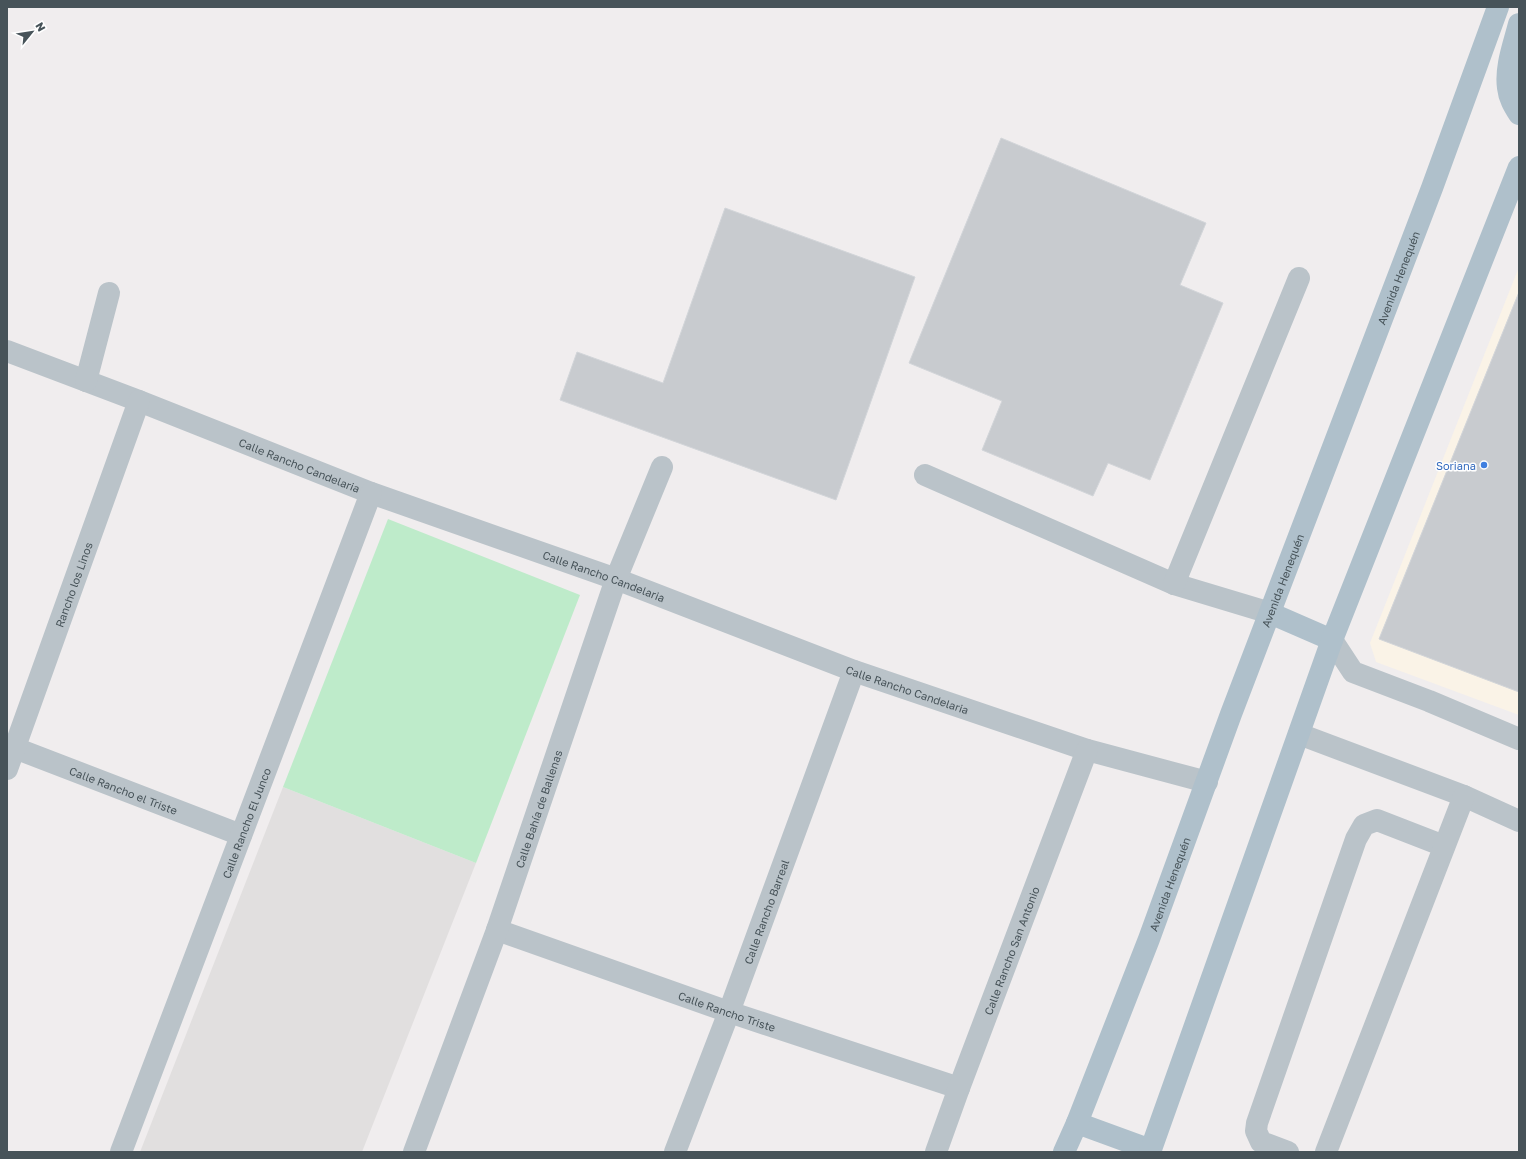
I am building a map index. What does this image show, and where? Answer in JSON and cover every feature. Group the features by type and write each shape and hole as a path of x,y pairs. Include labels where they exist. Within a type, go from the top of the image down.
{"main road":[{"name":"Avenida Henequén","path":"1064,1152 1077,1123 1149,939 1270,613 1432,188 1498,7"},
{"path":"1519,24 1508,68 1508,88 1511,101 1519,114"},
{"path":"1077,1123 1150,1151 1300,734 1332,640 1519,167"},
{"path":"1270,613 1332,640"}],"street":[{"path":"1174,584 1299,278"},
{"path":"86,381 109,293"},
{"name":"Calle Rancho Candelaria","path":"7,350 371,493 616,580 854,671 1087,750 1207,782"},
{"name":"Rancho los Linos","path":"7,769 11,746 139,401"},
{"name":"Calle Bahía de Ballenas","path":"414,1152 497,930 616,580 662,467"},
{"path":"925,475 1174,584 1270,613"},
{"name":"Calle Rancho El Junco","path":"121,1152 371,493"},
{"path":"1332,640 1353,672 1429,701 1519,739"},
{"name":"Calle Rancho Barreal","path":"675,1152 729,1012 854,671"},
{"path":"1300,734 1464,796 1519,821"},
{"name":"Calle Rancho el Triste","path":"11,746 241,835"},
{"name":"Calle Rancho San Antonio","path":"936,1152 1087,750"},
{"path":"1326,1152 1464,796"},
{"path":"1288,1152 1261,1142 1256,1131 1257,1123 1356,839 1364,825 1378,820 1444,846"},
{"name":"Calle Rancho Triste","path":"497,930 729,1012 959,1088"}],"shaded area":[{"name":"Soriana","path":"1519,267 1519,715 1376,662 1370,643"},
{"path":"283,787 476,863 362,1152 140,1152"}],"green space":[{"path":"388,519 580,595 476,863 283,787"}],"building":[{"path":"1001,138 1206,223 1180,285 1223,303 1150,480 1108,463 1093,496 982,450 1002,401 909,363"},
{"path":"725,208 915,277 836,500 560,400 577,352 663,383"},
{"name":"Soriana","path":"1519,292 1519,692 1379,639"}],"place":[{"name":"Soriana","path":"1484,465"}]}
